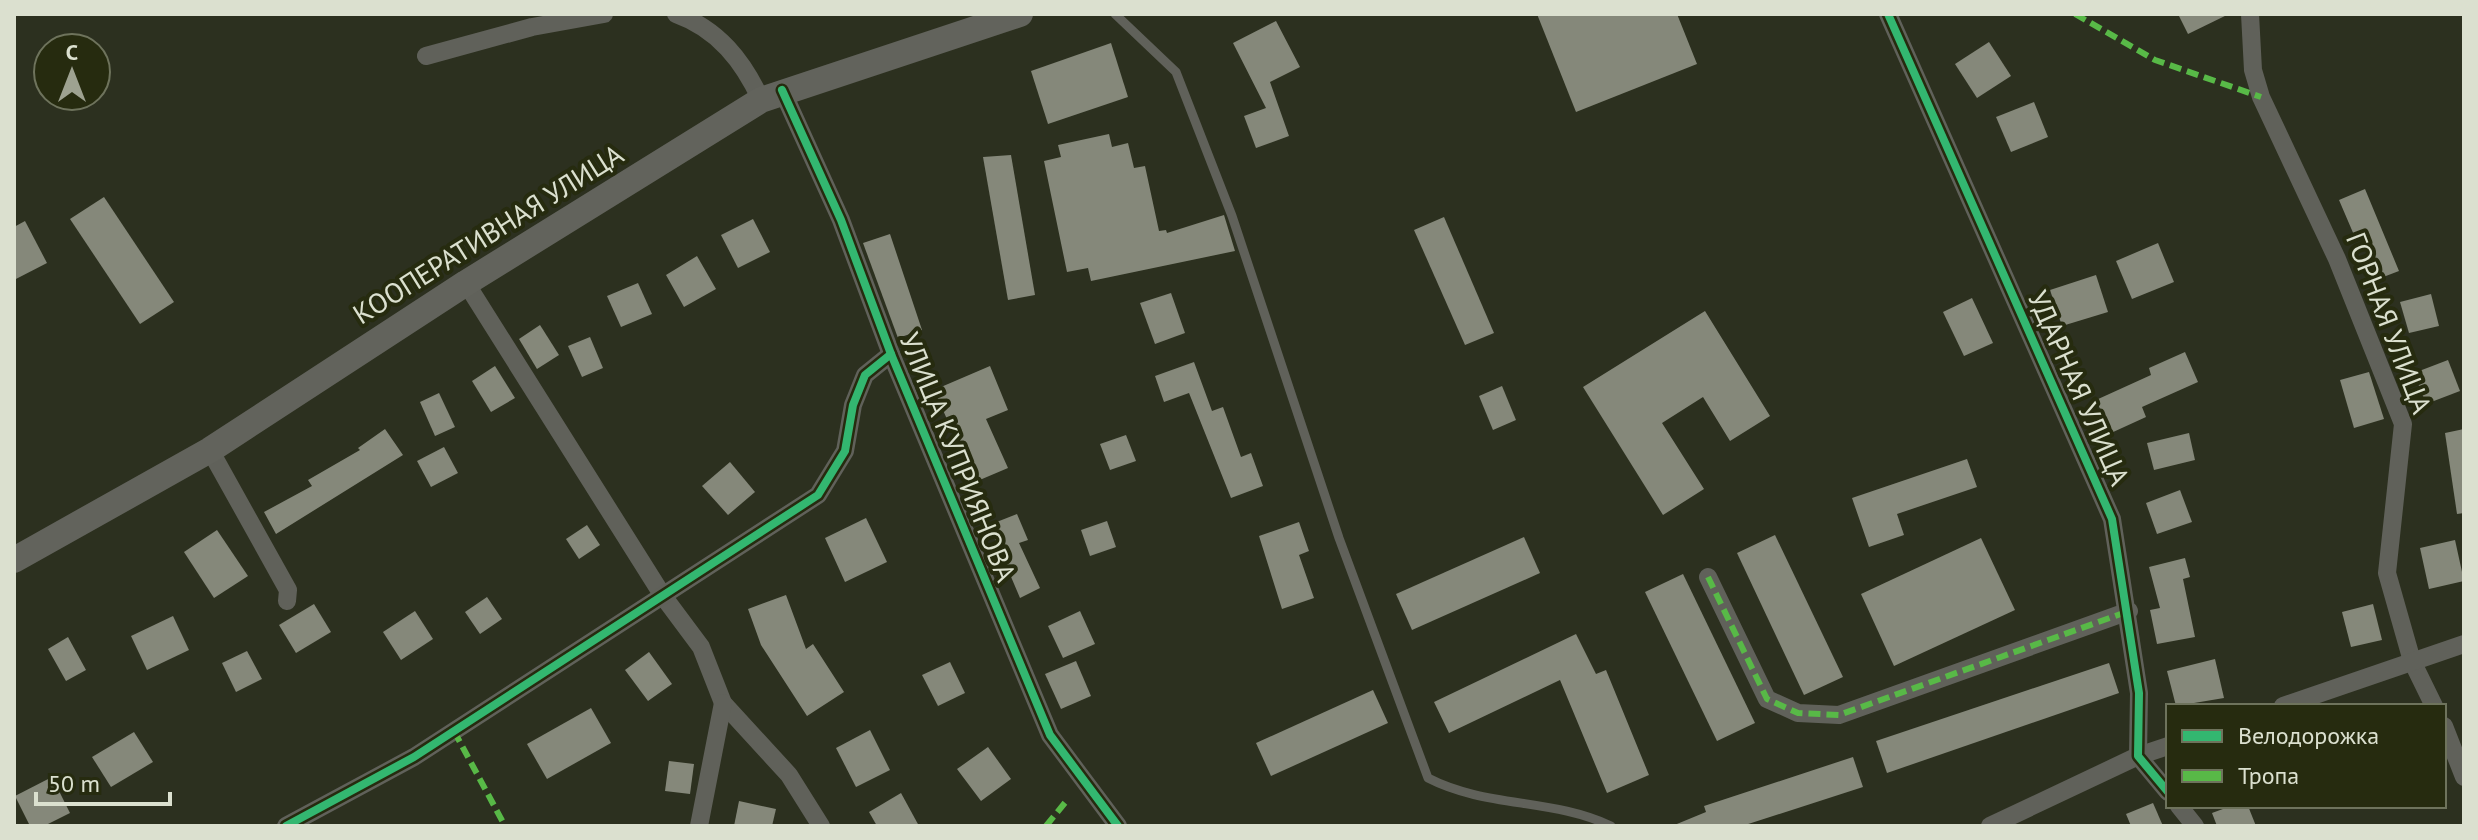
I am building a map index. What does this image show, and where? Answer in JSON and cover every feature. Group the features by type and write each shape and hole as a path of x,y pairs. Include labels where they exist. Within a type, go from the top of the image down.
{"main road":[{"name":"КООПЕРАТИВНАЯ УЛИЦА","path":"14,560 210,450 466,283 771,95 1020,14"}],"street":[{"path":"426,56 532,27 604,14"},
{"name":"УЛИЦА КУПРИЯНОВА","path":"676,14 717,36 771,95 841,220 891,354 1050,735 1118,826"},
{"name":"УДАРНАЯ УЛИЦА","path":"1888,14 2112,519 2129,611 2139,693 2138,756"},
{"name":"ГОРНАЯ УЛИЦА","path":"2250,14 2253,70 2261,97 2337,259 2403,424 2387,573 2412,661 2433,704"},
{"path":"466,283 663,596 701,647 723,703 789,775 821,826"},
{"path":"286,826 414,757 818,495 845,451 853,405 865,375 891,354"},
{"path":"210,450 288,590 287,601"},
{"path":"1708,577 1767,699 1798,713 1839,715 2129,611"},
{"path":"2289,704 2464,644"},
{"path":"699,826 723,703"},
{"path":"2446,731 2464,777"},
{"path":"1990,826 2138,756 2166,747"},
{"path":"2138,756 2166,790"},
{"path":"2181,808 2195,826"}],"lane":[{"path":"1115,14 1176,72 1232,216 1339,538 1428,778 1455,792 1581,812 1611,826"}],"building":[{"path":"1537,14 1677,14 1697,64 1576,112"},
{"path":"2178,14 2229,14 2188,34"},
{"path":"1276,21 1300,67 1270,82 1289,136 1256,148 1244,116 1266,108 1233,43"},
{"path":"1989,42 2011,76 1977,98 1955,64"},
{"path":"1111,43 1128,97 1048,124 1031,71"},
{"path":"2034,102 2048,137 2011,152 1996,117"},
{"path":"1109,134 1112,147 1128,143 1134,168 1145,166 1159,231 1166,230 1167,233 1224,215 1235,251 1091,281 1088,268 1067,272 1044,161 1061,157 1058,145"},
{"path":"1011,155 1035,295 1008,300 983,157"},
{"path":"2365,189 2399,271 2378,279 2360,233 2354,235 2339,200"},
{"path":"104,197 174,302 140,324 70,219"},
{"path":"1444,217 1494,333 1465,345 1414,230"},
{"path":"753,219 770,252 738,268 721,235"},
{"path":"25,221 47,263 14,280 14,227"},
{"path":"890,234 922,330 898,338 863,243"},
{"path":"2158,243 2174,282 2132,299 2116,261"},
{"path":"697,256 716,289 684,307 666,275"},
{"path":"2096,275 2108,312 2062,326 2050,290"},
{"path":"638,283 652,314 621,327 607,296"},
{"path":"1171,293 1185,333 1155,344 1140,303"},
{"path":"2431,294 2439,326 2409,333 2400,302"},
{"path":"1972,298 1993,343 1964,356 1943,312"},
{"path":"1705,311 1770,416 1730,441 1703,397 1662,423 1704,489 1663,515 1583,387"},
{"path":"540,325 559,355 537,369 519,339"},
{"path":"590,337 603,368 582,377 568,346"},
{"path":"2185,352 2198,382 2142,407 2146,417 2111,433 2096,400 2151,375 2149,368"},
{"path":"2448,360 2460,391 2426,404 2414,373"},
{"path":"1194,362 1212,411 1223,407 1241,457 1251,453 1263,486 1231,498 1189,393 1164,402 1155,376"},
{"path":"495,366 515,398 491,412 472,381"},
{"path":"990,366 1008,410 986,419 1008,468 975,482 934,390"},
{"path":"2369,372 2384,419 2354,428 2340,380"},
{"path":"1502,386 1516,420 1493,430 1479,396"},
{"path":"439,393 455,427 435,436 420,402"},
{"path":"385,429 403,455 276,534 264,512 312,486 308,480 360,450 358,448"},
{"path":"2464,429 2464,513 2457,514 2445,433"},
{"path":"2189,433 2195,460 2154,470 2147,443"},
{"path":"1126,435 1136,461 1110,470 1100,444"},
{"path":"444,447 458,473 431,487 417,461"},
{"path":"1967,459 1977,487 1897,514 1904,535 1869,547 1852,498"},
{"path":"730,462 755,492 728,515 702,486"},
{"path":"2180,490 2192,522 2157,534 2146,503"},
{"path":"1017,514 1028,540 1019,543 1040,588 1020,598 989,525"},
{"path":"866,518 887,562 845,582 825,538"},
{"path":"1107,521 1116,547 1090,556 1081,530"},
{"path":"1299,522 1309,551 1299,555 1314,598 1282,609 1259,536"},
{"path":"587,525 600,545 579,559 566,539"},
{"path":"217,530 248,576 214,598 184,552"},
{"path":"1775,535 1843,677 1804,695 1737,553"},
{"path":"1524,537 1540,573 1412,630 1396,594"},
{"path":"1981,538 2015,610 1894,666 1861,594"},
{"path":"2455,540 2464,581 2429,589 2420,548"},
{"path":"2185,558 2190,577 2183,579 2195,637 2157,644 2150,610 2160,608 2149,567"},
{"path":"1683,574 1755,723 1717,741 1645,592"},
{"path":"786,595 806,649 813,644 844,692 807,716 761,645 748,609"},
{"path":"487,597 502,619 480,634 465,612"},
{"path":"314,604 331,632 296,653 279,625"},
{"path":"2373,604 2382,640 2351,647 2342,612"},
{"path":"415,611 433,639 401,660 383,632"},
{"path":"1080,611 1095,644 1063,658 1048,626"},
{"path":"173,616 189,650 147,670 131,636"},
{"path":"1576,634 1596,674 1606,670 1649,775 1607,793 1560,680 1449,733 1434,702"},
{"path":"68,637 86,670 66,681 48,649"},
{"path":"247,651 262,679 236,692 222,663"},
{"path":"649,652 672,684 648,701 625,670"},
{"path":"2215,659 2224,698 2175,704 2167,671"},
{"path":"1076,661 1091,696 1061,709 1045,674"},
{"path":"950,662 965,693 938,706 922,675"},
{"path":"2109,663 2119,693 1887,773 1876,741"},
{"path":"1373,690 1388,723 1271,776 1256,743"},
{"path":"591,708 611,743 547,779 527,744"},
{"path":"870,730 890,770 856,787 836,748"},
{"path":"134,732 153,762 111,787 92,757"},
{"path":"988,747 1011,779 981,801 957,769"},
{"path":"1853,757 1863,787 1742,826 1672,826 1706,812 1704,806"},
{"path":"669,761 694,764 690,794 665,791"},
{"path":"52,777 70,813 44,826 30,826 15,796"},
{"path":"901,793 919,826 877,826 869,812"},
{"path":"739,801 776,809 772,826 734,826"},
{"path":"2153,803 2163,826 2131,826 2126,814"},
{"path":"2226,808 2249,808 2256,826 2217,826 2212,813"}],"marked path":[{"path":"2075,14 2155,60 2261,97"},
{"path":"1708,577 1767,699 1798,713 1839,715 2129,611"},
{"path":"454,731 505,826"},
{"path":"1046,826 1068,799"}],"cycle path":[{"path":"1888,14 2112,519 2139,693 2138,756 2166,790"},
{"path":"782,90 841,220 891,354 1050,735 1118,826"},
{"path":"286,826 414,757 818,495 845,451 853,405 865,375 891,354"}]}
